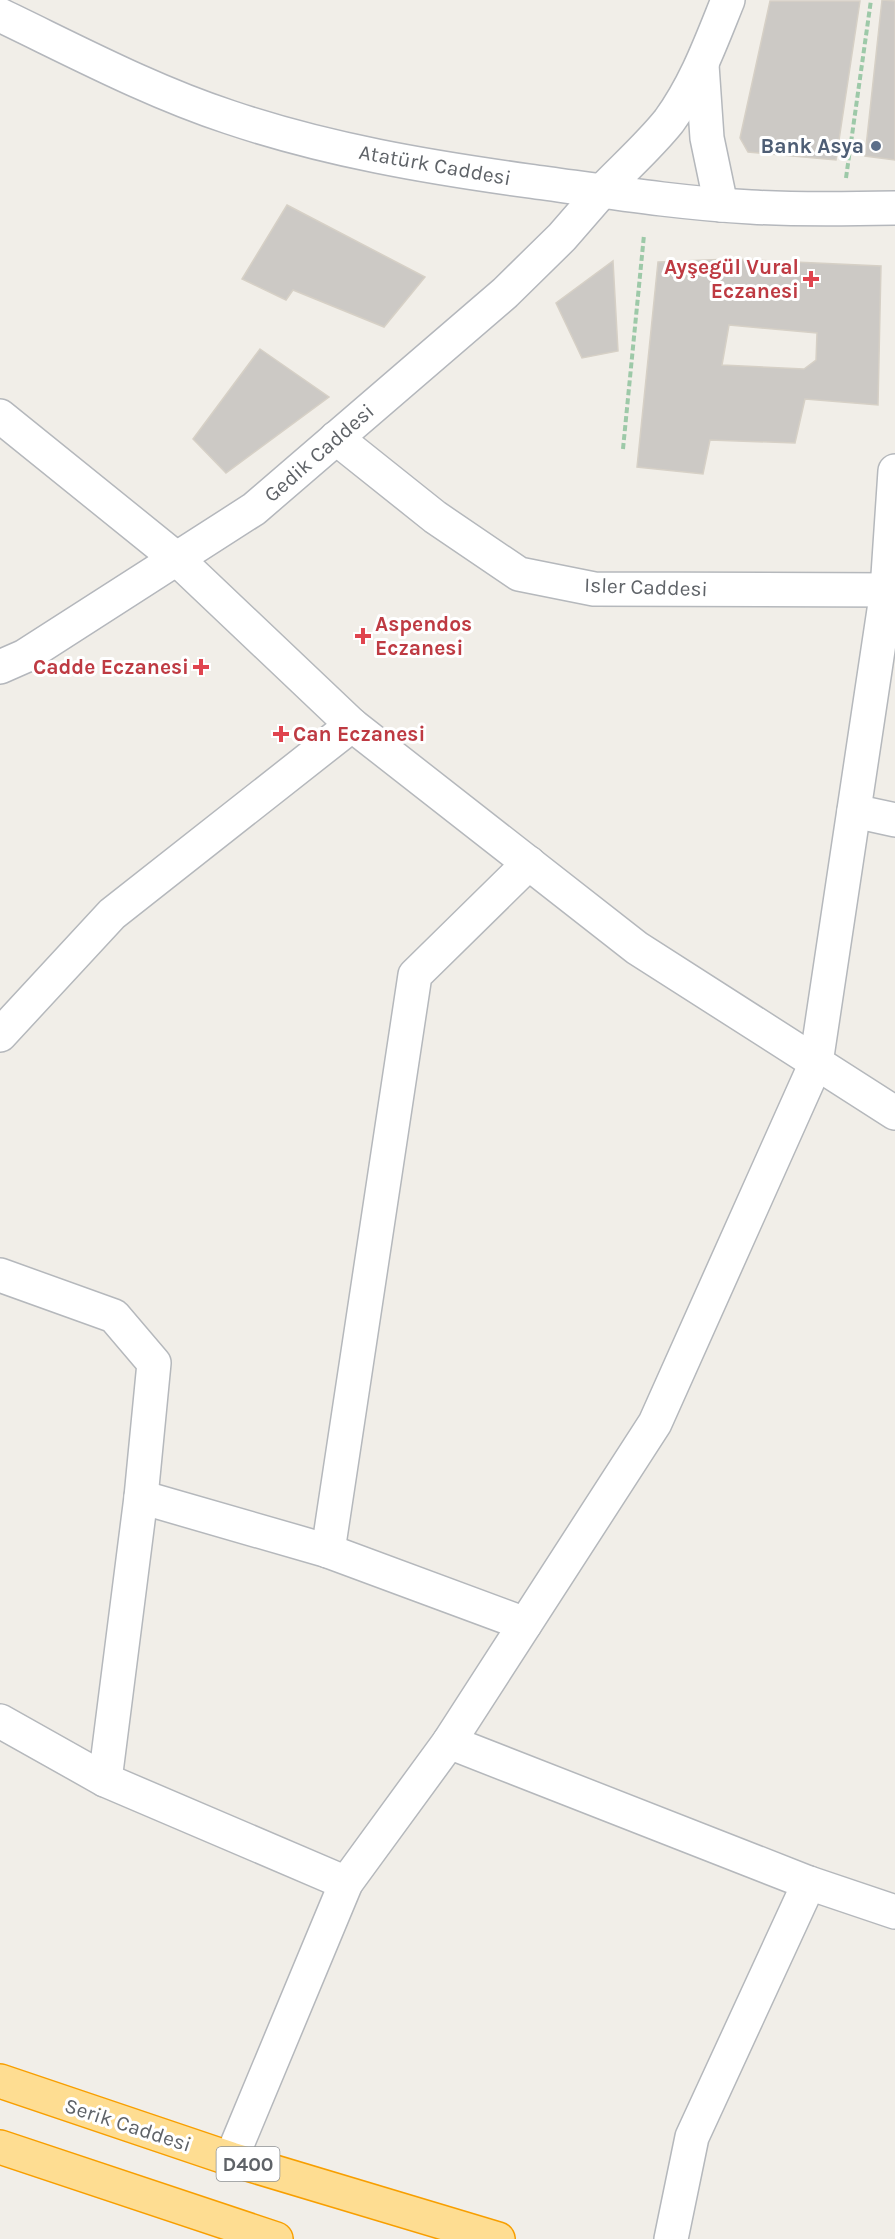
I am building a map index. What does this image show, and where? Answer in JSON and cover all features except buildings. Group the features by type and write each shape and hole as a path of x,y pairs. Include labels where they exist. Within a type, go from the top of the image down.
{"highway":[{"name":"Serik Caddesi","path":"0,2081 231,2159 498,2239"},
{"path":"0,2147 276,2239"}],"street":[{"name":"Gedik Caddesi","path":"0,667 25,656 254,509 504,293 562,237 669,120 687,94 702,65 728,0"},
{"name":"Atatürk Caddesi","path":"0,15 155,89 228,117 296,138 369,155 443,169 721,205 752,208 895,208"},
{"path":"702,65 707,138 721,205"},
{"path":"0,416 177,559 352,725 637,948 895,1113"},
{"name":"Isler Caddesi","path":"336,438 435,517 519,574 594,589 891,590"},
{"path":"231,2159 346,1883 449,1742 655,1423 816,1063 854,811 891,590 895,471"},
{"path":"0,1035 112,914 352,725"},
{"path":"854,811 895,820"},
{"path":"328,1551 415,975 529,863"},
{"path":"0,1275 114,1316 154,1363 141,1497 105,1780"},
{"path":"141,1497 328,1551 525,1623"},
{"path":"0,1721 105,1780 346,1883"},
{"path":"449,1742 809,1883 895,1912"},
{"path":"671,2239 692,2136 809,1883"}],"path":[{"path":"842,209 871,0"},
{"path":"622,449 644,235"}],"place":[{"name":"Bank Asya","path":"876,146"},
{"name":"Ayşegül Vural Eczanesi","path":"811,279"},
{"name":"Aspendos Eczanesi","path":"363,636"},
{"name":"Cadde Eczanesi","path":"201,667"},
{"name":"Can Eczanesi","path":"281,734"}]}
